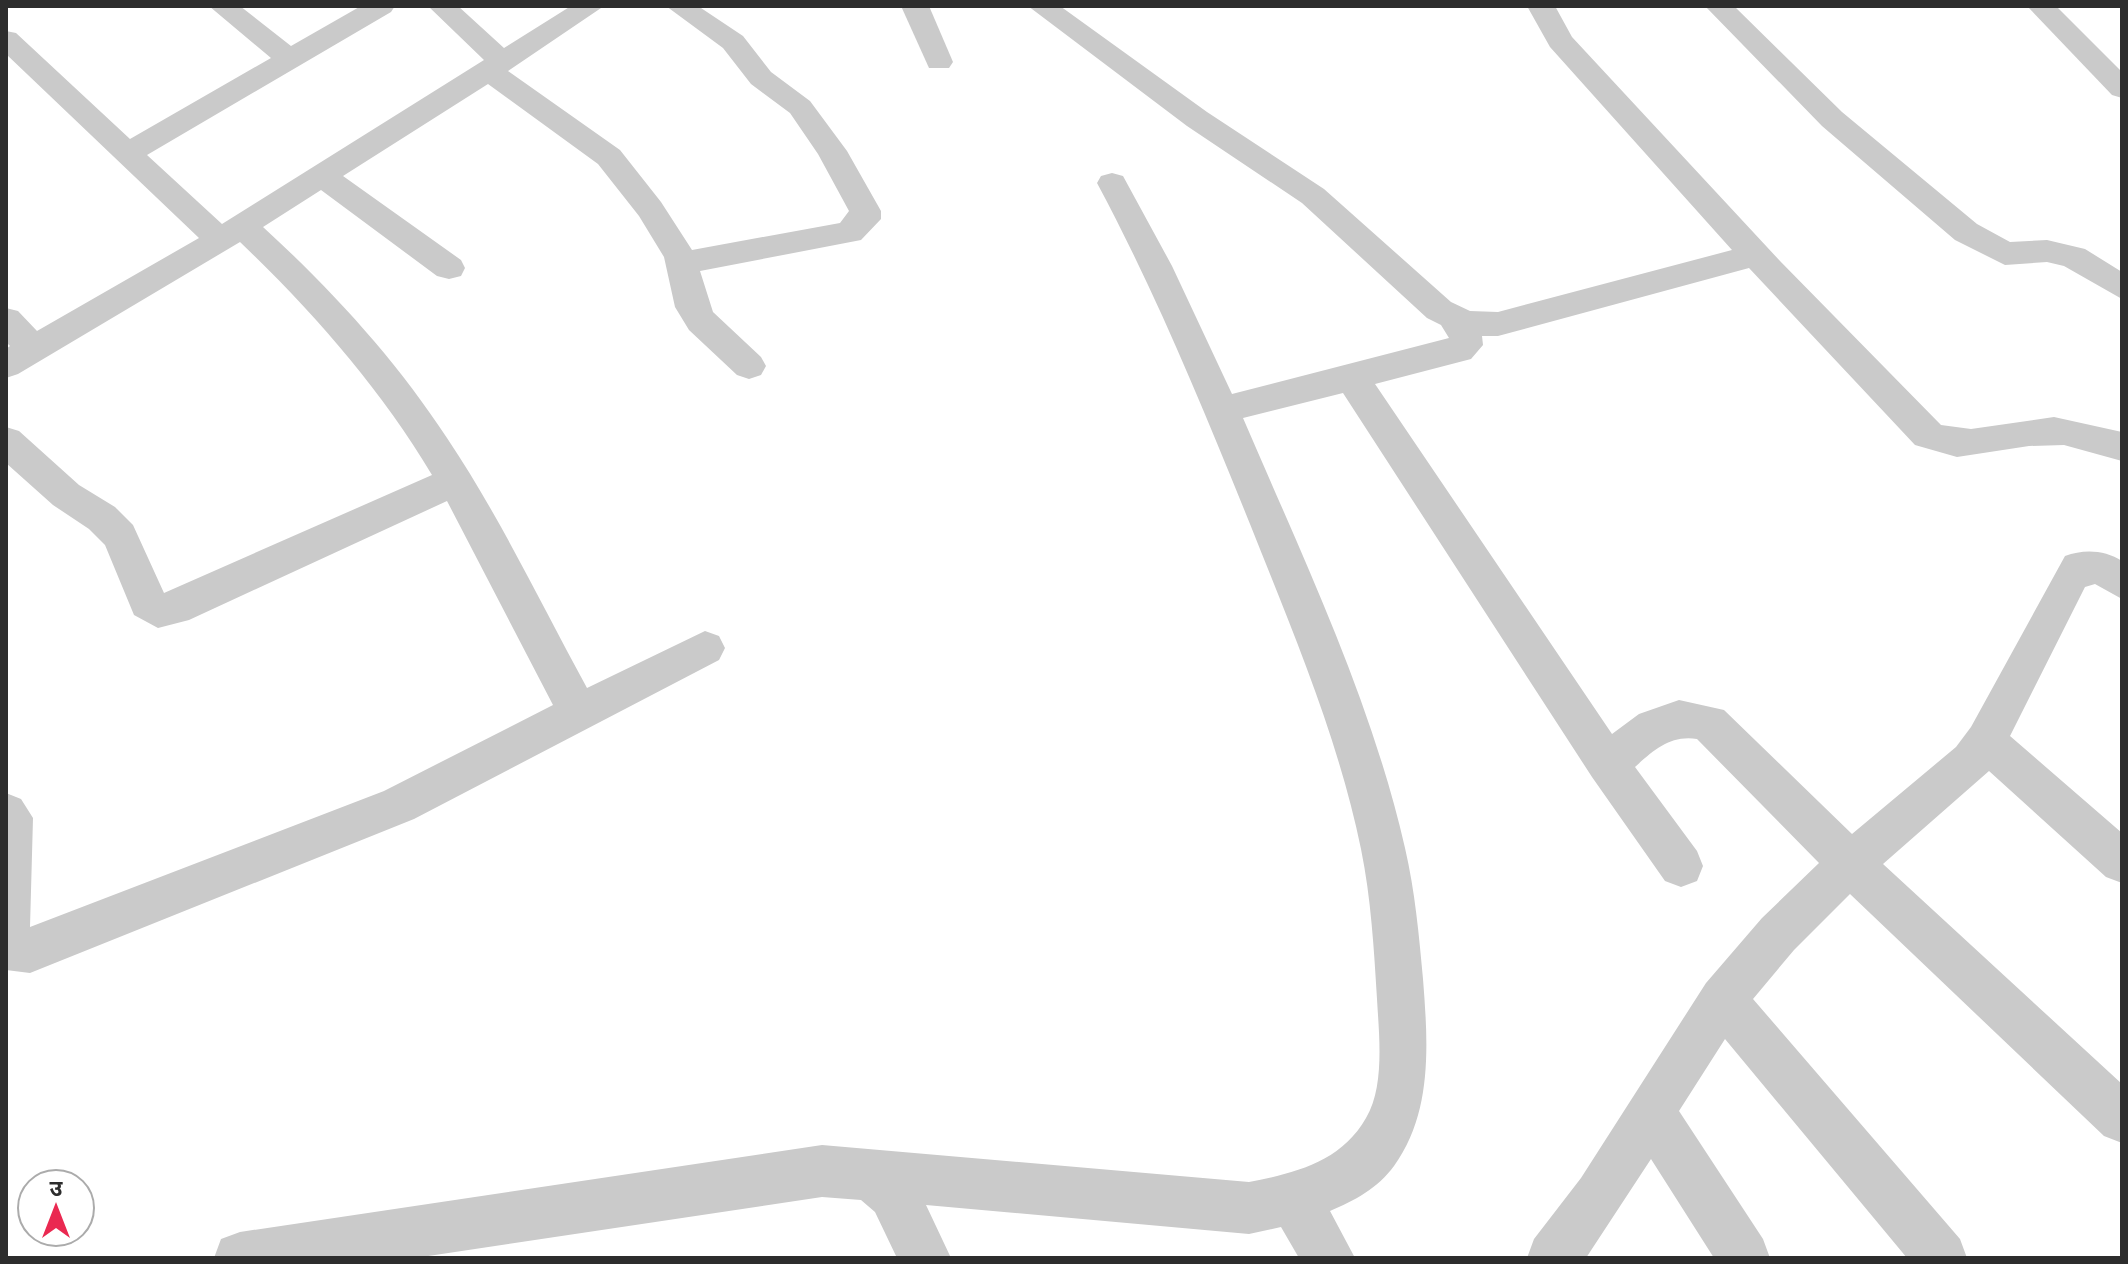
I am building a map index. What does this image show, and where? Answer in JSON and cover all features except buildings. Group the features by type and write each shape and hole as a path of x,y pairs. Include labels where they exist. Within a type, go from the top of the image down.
{"street":[{"path":"223,6 287,57"},
{"path":"128,153 287,57 381,6"},
{"path":"442,6 496,66 609,157 650,209 682,263 692,307 701,321 749,366"},
{"path":"6,320 19,356 323,177 590,6"},
{"path":"680,6 733,42 761,78 800,107 832,151 865,211 865,219 850,232 682,263"},
{"path":"915,6 939,62"},
{"path":"1042,6 1197,119 1313,196 1454,319 1466,337 1466,345 1459,350 1223,410"},
{"path":"1541,6 1560,41 1756,255 1928,435 1946,444 1969,445 2041,431 2069,432 2122,447"},
{"path":"1719,6 1832,119 1966,232 2005,254 2047,251 2074,257 2122,287"},
{"path":"2041,6 2122,89"},
{"path":"6,39 128,153 231,233 284,263 383,378 454,481 579,714"},
{"path":"323,177 449,268"},
{"path":"240,1258 822,1171 1184,1205 1249,1208 1294,1199 1347,1177 1370,1155 1386,1132 1400,1080 1402,1023 1395,924 1383,846 1347,726 1223,410 1156,261 1112,183"},
{"path":"1454,319 1498,324 1756,255"},
{"path":"1351,377 1607,763 1681,866"},
{"path":"6,441 66,495 102,518 120,536 148,603 158,611 175,608 454,481"},
{"path":"1553,1258 1598,1201 1650,1111 1723,1000 1770,942 1851,864 1971,761 1986,741 2071,576 2079,567 2092,566 2122,583"},
{"path":"6,813 11,818 6,942 13,950 30,950 399,805 705,648"},
{"path":"1607,763 1670,717 1688,715 1709,723 1851,864 2122,1118"},
{"path":"1986,741 2122,862"},
{"path":"1723,1000 1941,1258"},
{"path":"1650,1111 1744,1258"},
{"path":"872,1175 893,1194 925,1258"},
{"path":"1294,1199 1329,1258"}]}
